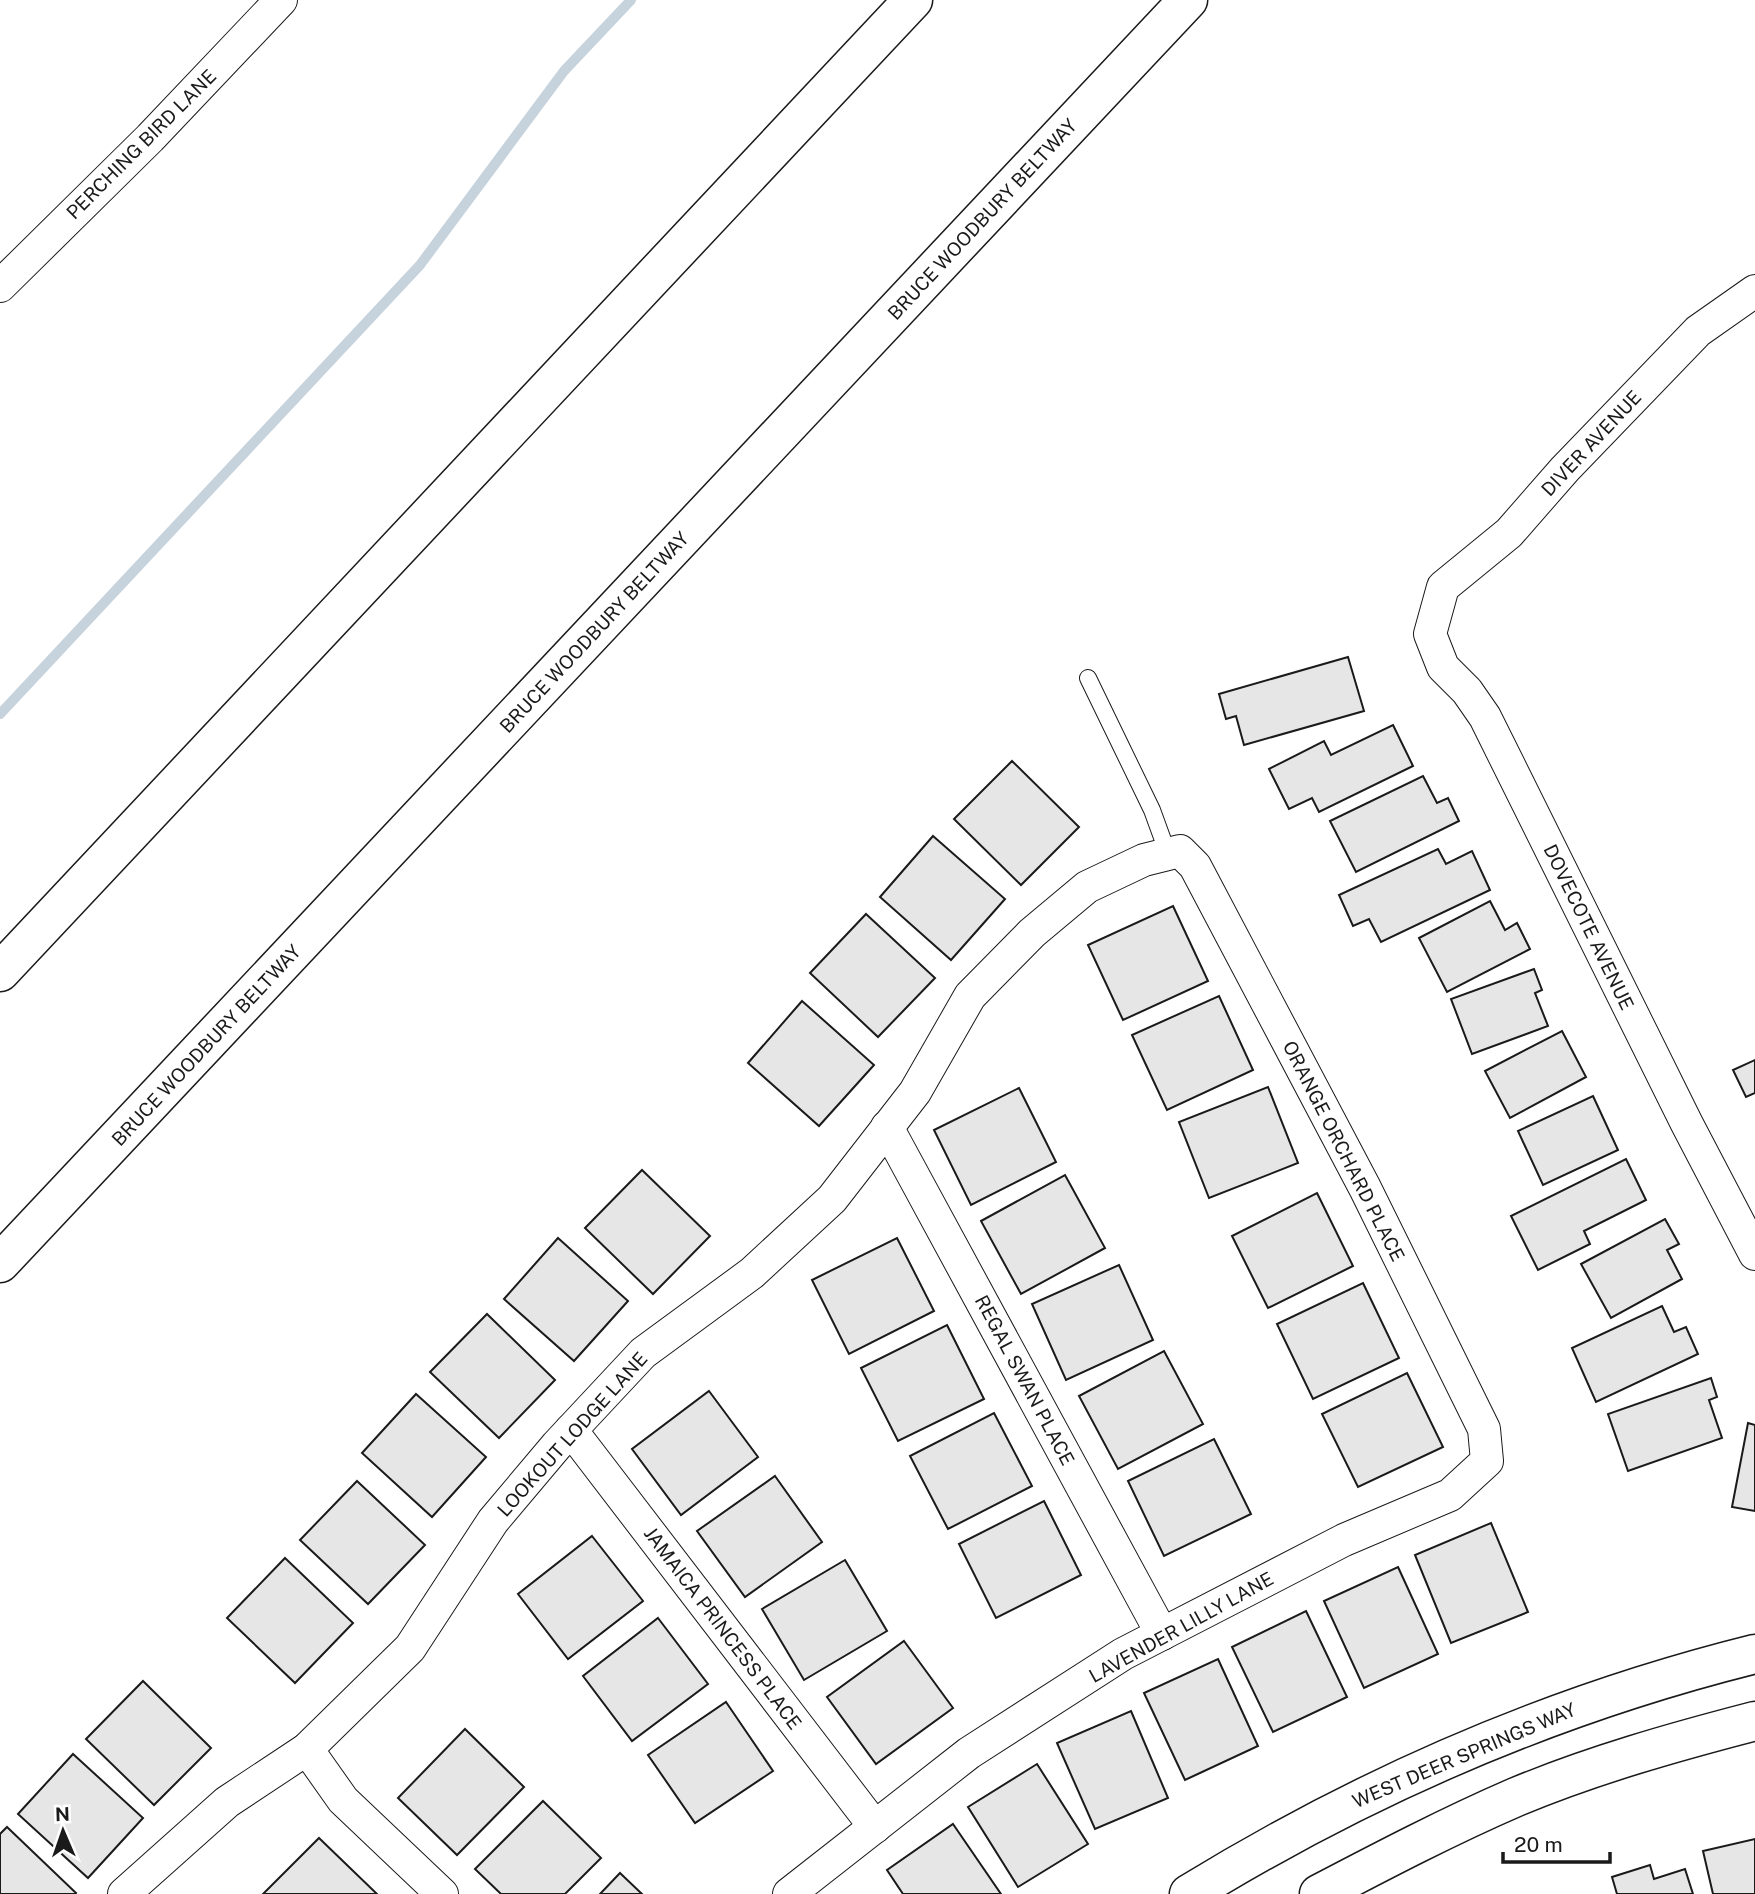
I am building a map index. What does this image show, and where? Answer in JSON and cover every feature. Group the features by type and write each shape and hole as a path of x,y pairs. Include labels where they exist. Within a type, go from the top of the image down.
{"main road":[{"path":"704,221 877,0"},
{"path":"0,972 912,0"},
{"name":"BRUCE WOODBURY BELTWAY","path":"0,1263 1188,0"},
{"path":"1129,63 1200,0"},
{"name":"WEST DEER SPRINGS WAY","path":"1189,1894 1269,1844 1465,1750 1562,1711 1674,1674 1755,1654"},
{"path":"1319,1894 1401,1851 1518,1797 1661,1746 1755,1721"}],"street":[{"name":"PERCHING BIRD LANE","path":"0,286 141,148 281,0"},
{"name":"DIVER AVENUE","path":"1438,603 1443,587 1509,533 1565,469 1698,331 1755,291"},
{"name":"DOVECOTE AVENUE","path":"1438,603 1430,634 1443,667 1467,691 1485,718 1687,1124 1755,1254"},
{"name":"LOOKOUT LODGE LANE","path":"124,1894 227,1802 307,1749 410,1648 493,1521 571,1430 643,1353 752,1273 832,1199 915,1092 970,996 1032,933 1087,887 1144,860 1174,852"},
{"name":"ORANGE ORCHARD PLACE","path":"1174,852 1195,866 1365,1188 1484,1429 1487,1461"},
{"name":"REGAL SWAN PLACE","path":"887,1127 1162,1634"},
{"name":"JAMAICA PRINCESS PLACE","path":"571,1430 875,1827"},
{"name":"LAVENDER LILLY LANE","path":"789,1894 969,1753 1123,1654 1344,1540 1450,1495 1487,1461"},
{"path":"307,1749 343,1800 442,1894"}],"lane":[{"path":"1088,678 1174,852"}],"building":[{"path":"1348,657 1364,711 1244,745 1236,716 1226,719 1219,694"},
{"path":"1393,725 1413,766 1319,812 1312,798 1289,809 1269,769 1324,741 1331,755"},
{"path":"1012,761 1079,827 1021,885 954,819"},
{"path":"1423,776 1437,803 1448,798 1459,821 1356,872 1330,821"},
{"path":"933,836 1005,899 951,960 880,897"},
{"path":"1438,849 1446,864 1472,851 1490,890 1381,942 1369,919 1353,926 1339,895"},
{"path":"1490,901 1505,930 1517,923 1530,949 1447,992 1419,938"},
{"path":"1173,906 1208,981 1123,1020 1088,945"},
{"path":"866,914 935,978 878,1037 810,973"},
{"path":"1534,969 1542,990 1535,993 1548,1026 1472,1054 1451,999"},
{"path":"1219,996 1253,1070 1167,1110 1132,1035"},
{"path":"802,1001 874,1065 819,1126 748,1063"},
{"path":"1562,1031 1586,1077 1510,1118 1485,1071"},
{"path":"1755,1060 1755,1093 1746,1097 1733,1070"},
{"path":"1268,1087 1298,1163 1209,1198 1179,1122"},
{"path":"1019,1088 1056,1162 971,1205 934,1130"},
{"path":"1593,1096 1618,1150 1543,1185 1518,1131"},
{"path":"1626,1159 1646,1200 1584,1231 1590,1244 1538,1270 1511,1216"},
{"path":"642,1170 710,1236 653,1294 585,1228"},
{"path":"1065,1175 1105,1248 1021,1294 981,1221"},
{"path":"1317,1193 1353,1266 1268,1308 1232,1236"},
{"path":"1665,1219 1679,1244 1667,1250 1682,1279 1611,1318 1581,1264"},
{"path":"558,1238 628,1301 574,1361 504,1299"},
{"path":"897,1238 934,1311 849,1354 812,1280"},
{"path":"1119,1265 1153,1340 1066,1380 1032,1304"},
{"path":"1363,1283 1399,1358 1313,1399 1277,1324"},
{"path":"1662,1306 1674,1332 1686,1327 1698,1354 1596,1402 1572,1348"},
{"path":"487,1314 555,1380 499,1438 430,1372"},
{"path":"947,1325 984,1399 898,1441 861,1368"},
{"path":"1164,1351 1203,1424 1118,1469 1079,1396"},
{"path":"1407,1373 1443,1447 1358,1487 1322,1414"},
{"path":"1711,1378 1717,1397 1709,1400 1722,1438 1628,1471 1608,1414"},
{"path":"709,1391 758,1457 681,1515 632,1449"},
{"path":"416,1394 486,1457 432,1517 362,1453"},
{"path":"994,1413 1032,1486 948,1529 910,1456"},
{"path":"1748,1423 1755,1425 1755,1511 1732,1507"},
{"path":"1214,1439 1251,1514 1164,1556 1128,1481"},
{"path":"775,1476 822,1542 745,1597 697,1531"},
{"path":"357,1481 425,1545 368,1604 300,1540"},
{"path":"1044,1501 1081,1575 996,1618 959,1544"},
{"path":"1491,1523 1528,1612 1451,1643 1415,1555"},
{"path":"592,1536 643,1601 568,1659 518,1594"},
{"path":"285,1558 353,1623 295,1683 227,1618"},
{"path":"845,1560 887,1631 804,1680 762,1609"},
{"path":"1398,1567 1438,1654 1364,1688 1324,1601"},
{"path":"1306,1611 1347,1697 1273,1732 1232,1647"},
{"path":"658,1618 708,1684 632,1741 583,1676"},
{"path":"904,1641 953,1708 876,1764 827,1697"},
{"path":"1218,1659 1258,1746 1185,1780 1144,1693"},
{"path":"143,1681 211,1748 154,1805 86,1739"},
{"path":"726,1702 773,1771 695,1823 648,1755"},
{"path":"1131,1711 1168,1798 1095,1829 1057,1743"},
{"path":"465,1729 524,1787 457,1855 398,1798"},
{"path":"73,1754 143,1818 88,1878 18,1814"},
{"path":"1037,1764 1088,1844 1018,1887 968,1807"},
{"path":"543,1801 601,1858 565,1894 501,1894 475,1869"},
{"path":"953,1824 1001,1894 903,1894 887,1870"},
{"path":"7,1827 76,1893 0,1894 0,1834"},
{"path":"319,1838 377,1894 263,1894"},
{"path":"1755,1839 1755,1894 1713,1894 1703,1851"},
{"path":"1650,1865 1654,1879 1685,1869 1693,1894 1617,1894 1612,1877"},
{"path":"620,1873 642,1894 600,1894"}],"waterway":[{"path":"0,714 420,265 564,71 631,0"}]}
